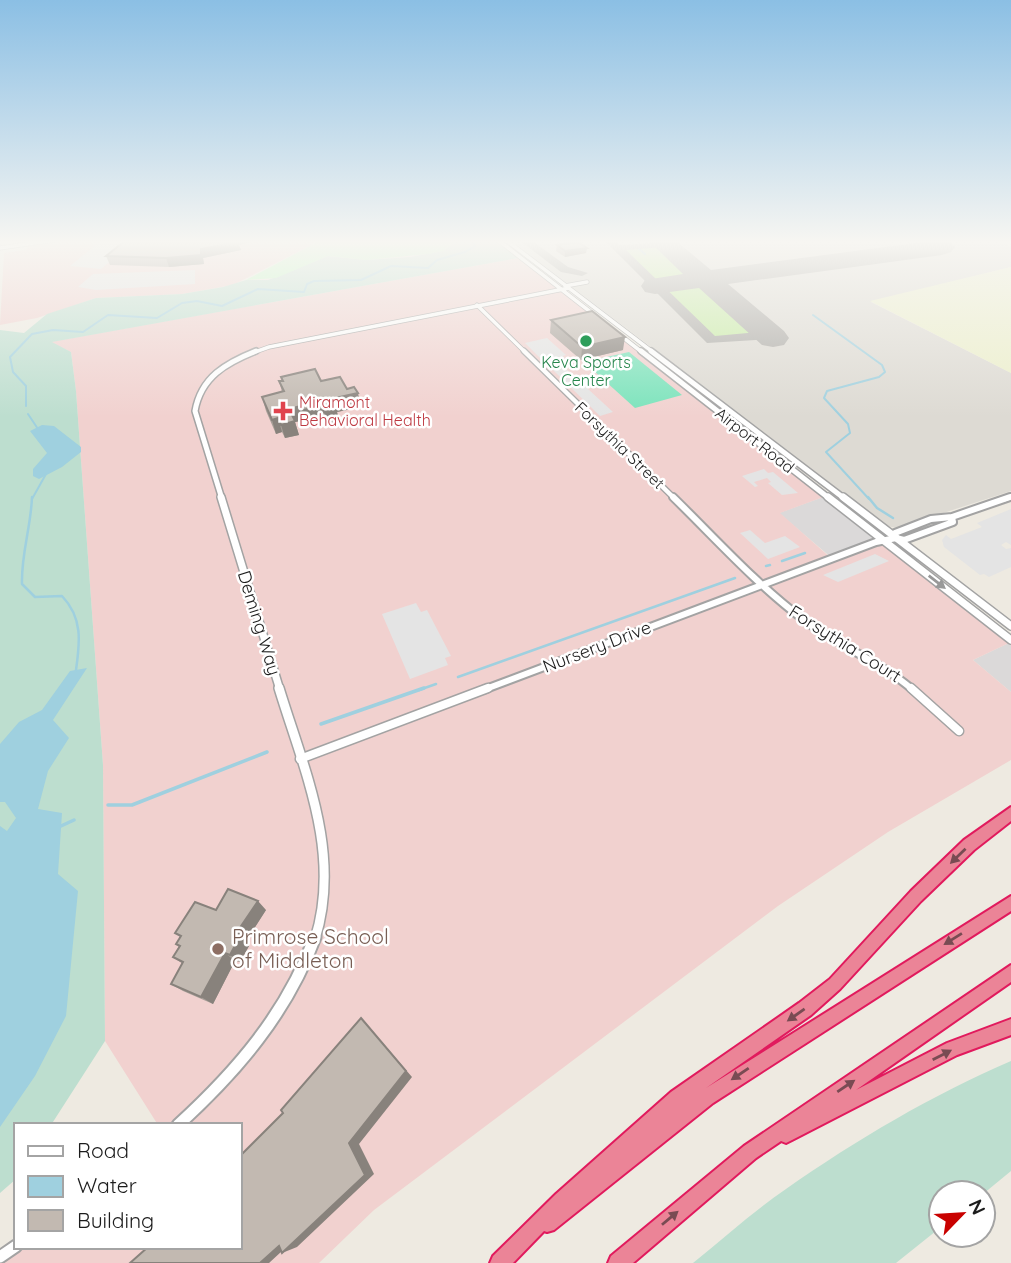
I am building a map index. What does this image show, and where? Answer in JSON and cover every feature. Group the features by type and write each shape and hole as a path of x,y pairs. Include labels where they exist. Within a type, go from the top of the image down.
{"highway":[{"path":"506,1257 572,1191 677,1098 805,1009 835,984 916,896 969,845 1011,813"},
{"path":"506,1257 707,1097 1011,903"},
{"path":"618,1263 750,1153 1011,973"},
{"path":"750,1153 953,1049 1011,1027"}],"street":[{"name":"Deming Way","path":"180,1123 213,1094 252,1049 305,966 323,906 326,865 322,829 195,411 197,397 213,374 237,359 260,350 509,299"},
{"name":"Airport Road","path":"578,299 1011,640"},
{"name":"Airport Road","path":"579,299 1011,626"},
{"name":"Forsythia Street","path":"477,305 762,585"},
{"name":"Nursery Drive","path":"300,759 883,540 907,539 953,522 952,517 1011,497"},
{"name":"Forsythia Court","path":"762,585 806,622 896,675 959,731"}],"shaded area":[{"path":"1,299 93,299 37,318 0,325"},
{"path":"290,299 571,299 826,496 780,513 832,559 883,540 1011,642 973,660 1011,692 1011,760 888,832 778,906 374,1210 319,1263 0,1263 0,1257 14,1248 242,1249 242,1123 157,1123 105,1041 103,765 76,391 71,352 50,342"},
{"path":"588,299 883,299 871,302 1011,373 1011,491 897,528 887,526"},
{"path":"547,338 566,355 563,356 568,363 560,367 564,367 613,412 600,416 553,370 555,368 551,364 547,365 525,343"},
{"path":"764,469 768,473 773,472 798,493 782,495 768,483 771,482 767,478 754,482 758,486 755,487 742,476"},
{"path":"826,496 883,540 833,559 779,513"},
{"path":"1011,509 1011,545 1006,542 1001,545 1006,549 1011,548 1011,567 989,577 980,575 944,547 942,540 946,535 951,539 982,527 977,523"},
{"path":"750,530 765,543 785,536 800,547 768,559 740,533"},
{"path":"875,554 889,561 838,582 823,575"},
{"path":"416,603 421,612 427,610 451,656 445,658 448,665 410,679 382,614"},
{"path":"1011,642 1011,692 973,660"}],"green space":[{"path":"93,299 291,299 52,342 71,352 76,391 103,765 105,1041 52,1123 14,1123 14,1181 0,1193 0,330 24,333 47,314"},
{"path":"673,299 719,299 754,333 715,338"},
{"path":"1011,299 1011,373 870,301"},
{"path":"629,352 682,395 635,408 584,362"},
{"path":"1011,1061 1011,1171 997,1182 997,1179 927,1179 927,1238 896,1263 693,1263 774,1197 840,1153 895,1119"}],"water":[{"path":"42,425 54,426 81,447 81,452 62,467 39,479 33,476 33,469 47,453 30,431"},
{"path":"87,668 53,720 69,738 48,771 38,809 62,813 58,874 78,891 66,1016 35,1076 0,1127 0,826 7,831 16,818 5,802 0,802 0,744 19,722 42,710 70,671"}],"building":[{"path":"592,311 625,337 582,347 551,320"},
{"path":"315,369 321,381 340,377 347,389 354,387 358,393 331,399 337,409 324,412 321,406 303,410 301,406 289,409 295,421 281,425 278,418 272,420 262,397 284,391 279,381 283,381 281,377"},
{"name":"Primrose School of Middleton","path":"228,889 258,901 235,935 239,938 230,955 225,953 201,997 171,984 183,962 173,957 180,946 176,944 181,936 175,933 195,902 216,910"},
{"path":"361,1018 406,1071 349,1143 365,1175 282,1253 279,1246 260,1263 130,1263 146,1249 242,1249 242,1154 283,1113 281,1110"}],"waterway":[{"path":"26,406 26,386 13,372 10,357 32,334 53,330 83,332 108,315 157,318 182,303 197,301 222,306 237,299"},
{"path":"813,315 882,365 885,372 879,377 827,391 824,398 848,424 850,433 826,452 869,499"},
{"path":"28,414 38,429"},
{"path":"32,499 46,474"},
{"path":"32,497 22,584 35,597 62,596 69,604 78,631 76,670"},
{"path":"868,497 877,508 893,518"},
{"path":"782,561 805,553"},
{"path":"766,566 770,565"},
{"path":"458,677 735,578"},
{"path":"419,690 436,684"},
{"path":"321,724 424,688"},
{"path":"108,805 132,805 267,752"},
{"path":"61,826 74,820"}],"taxiway":[{"path":"670,299 712,340 770,335"}],"runway":[{"path":"728,299 773,338"}],"place":[{"name":"Keva Sports Center","path":"586,341"},
{"name":"Miramont Behavioral Health","path":"283,411"},
{"name":"Primrose School of Middleton","path":"218,949"}]}
